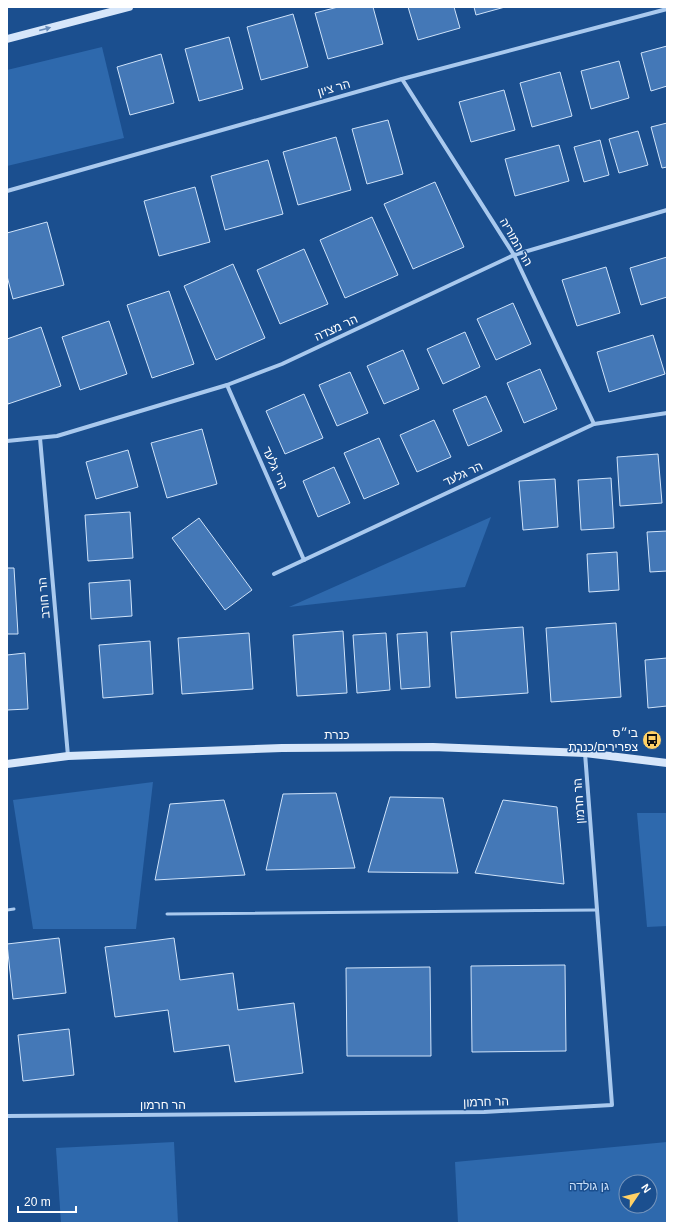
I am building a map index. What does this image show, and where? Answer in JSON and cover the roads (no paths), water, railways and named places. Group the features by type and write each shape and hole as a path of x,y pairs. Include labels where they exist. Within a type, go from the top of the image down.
{"street":[{"path":"7,39 129,7"},
{"name":"הר ציון","path":"7,190 402,79 667,9"},
{"name":"הר המוריה","path":"402,79 514,255 594,424"},
{"name":"הר מצדה","path":"7,441 57,436 227,385 282,364 514,255 667,210"},
{"name":"הרי גלעד","path":"227,385 304,560"},
{"name":"הר גלעד","path":"274,574 594,424 667,413"},
{"name":"הר חורב","path":"40,438 68,756"},
{"name":"כנרת","path":"7,764 68,756 282,748 433,747 585,753 667,763"},
{"name":"הר חרמון","path":"7,1116 484,1112 612,1106 585,753"}],"lane":[{"path":"7,910 14,909"},
{"path":"167,914 597,910"}],"place":[{"name":"בי״ס צפרירים/כנרת","path":"652,740"}],"park label":[{"name":"גן גולדה","path":"589,1186"}]}
